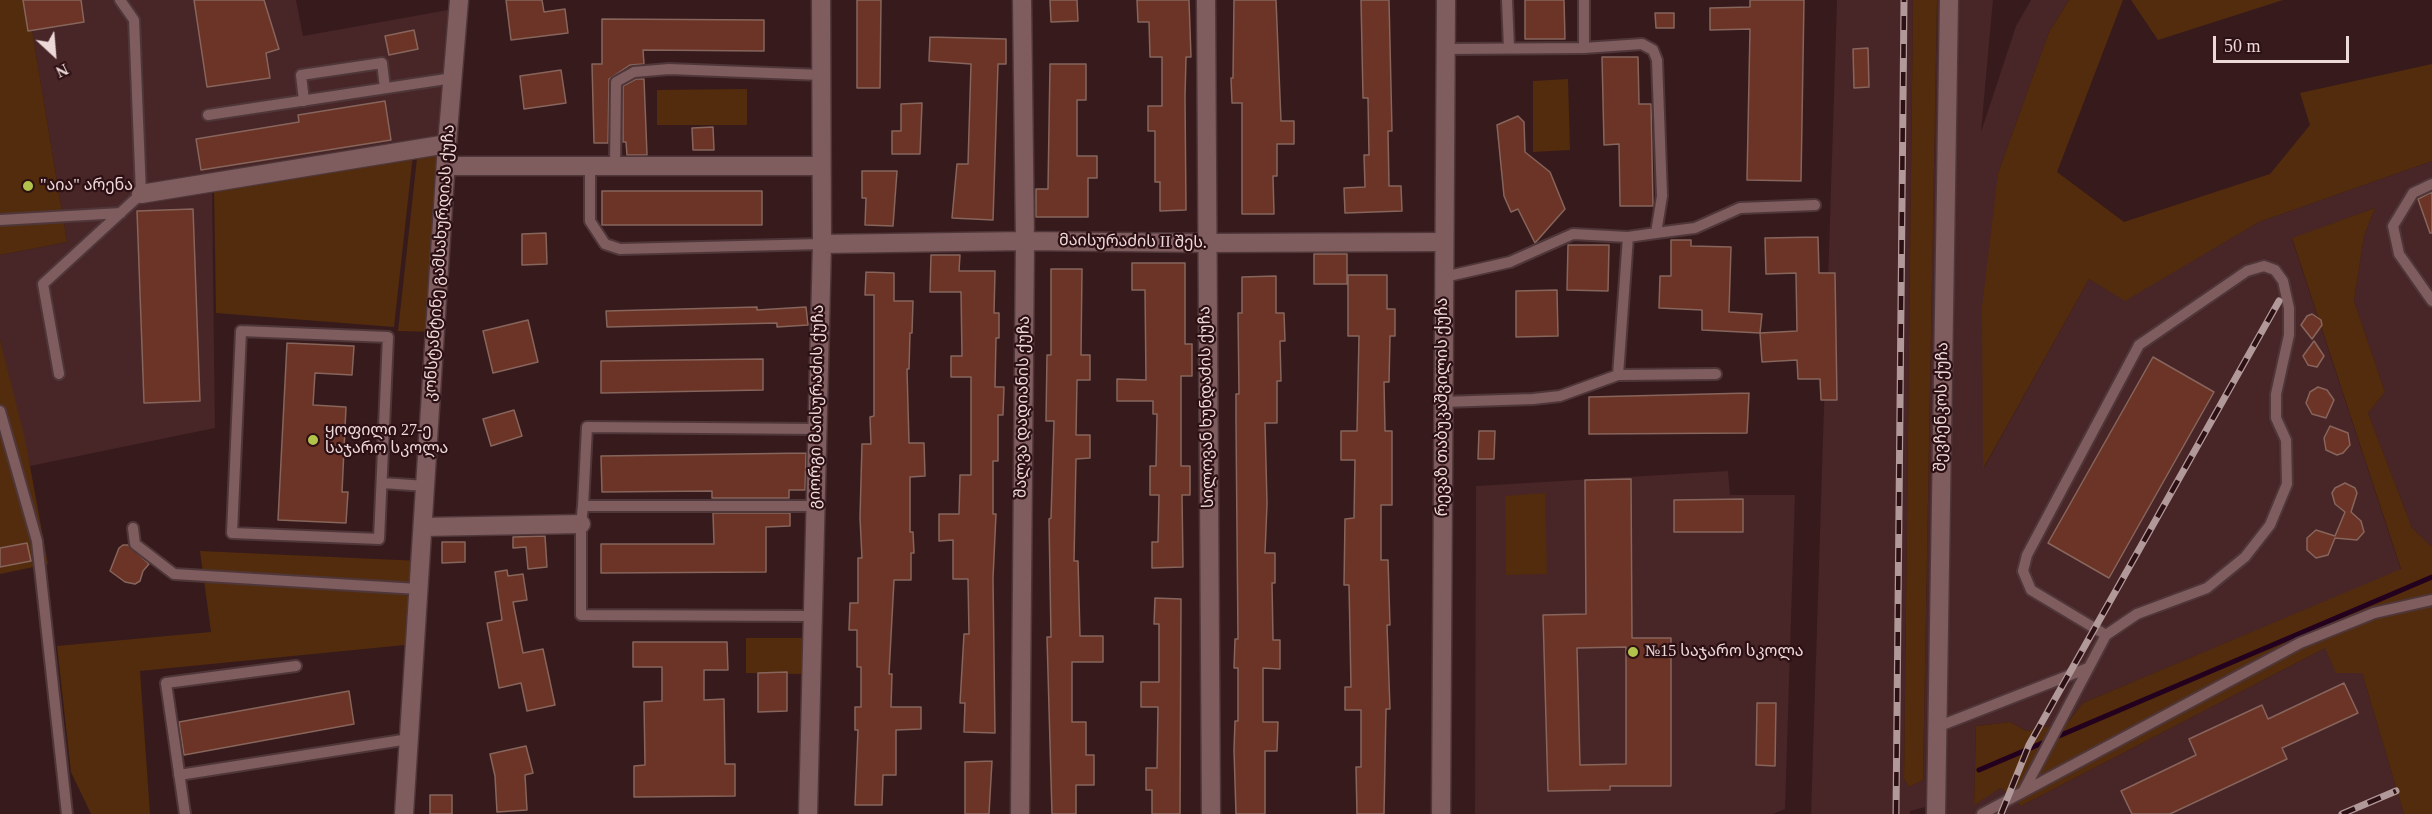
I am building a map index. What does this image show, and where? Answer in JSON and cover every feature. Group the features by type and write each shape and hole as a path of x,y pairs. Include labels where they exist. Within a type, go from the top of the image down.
{"street":[{"name":"კონსტანტინე გამსახურდიას ქუჩა","path":"404,814 448,166 447,144 459,0"},
{"name":"გიორგი მაისურაძის ქუჩა","path":"808,814 822,244 821,0"},
{"name":"შალვა დადიანის ქუჩა","path":"1020,814 1025,241 1022,0"},
{"name":"სილოვან ხუნდაძის ქუჩა","path":"1206,0 1211,814"},
{"name":"რევაზ თაბუკაშვილის ქუჩა","path":"1441,814 1446,0"},
{"name":"შევჩენკოს ქუჩა","path":"1936,807 1949,0"},
{"path":"141,194 447,144"},
{"path":"448,166 821,166"},
{"name":"მაისურაძის II შეს.","path":"822,244 1025,241 1444,242"},
{"path":"423,527 582,515"}],"lane":[{"path":"59,374 43,285 141,194 134,20 120,0"},
{"path":"1507,0 1509,48"},
{"path":"1584,0 1584,48"},
{"path":"1445,49 1584,48 1642,44 1653,51 1657,60 1662,196 1656,233"},
{"path":"304,101 301,75 382,63 385,88"},
{"path":"615,166 616,81 634,72 669,69 821,75"},
{"path":"208,115 453,78"},
{"path":"590,166 590,221 605,244 620,249 822,244"},
{"path":"2432,184 2413,193 2393,226 2399,254 2432,301"},
{"path":"1444,277 1510,262 1572,234 1628,237 1695,228 1740,208 1815,205"},
{"path":"0,220 120,213"},
{"path":"1618,375 1628,237"},
{"path":"2024,792 2106,635 2137,614 2207,588 2245,557 2270,525 2287,484 2286,440 2276,418 2276,394 2289,335 2289,308 2283,281 2275,270 2264,266 2247,271 2139,345 2027,555 2023,571 2031,591 2106,635"},
{"path":"241,331 388,337 382,483 379,539 232,533 241,331"},
{"path":"1443,402 1560,396 1618,375 1716,374"},
{"path":"0,411 37,541 67,814"},
{"path":"813,616 581,615 582,515 587,427 818,429"},
{"path":"382,483 426,486"},
{"path":"582,515 815,506"},
{"path":"133,528 135,544 174,574 418,589"},
{"path":"1982,814 2300,644 2374,613 2432,600"},
{"path":"185,814 166,683 296,666"},
{"path":"1937,727 2088,668"},
{"path":"179,775 409,739"}],"shaded area":[{"name":"\"აია\" არენა","path":"0,0 27,0 67,242 0,255"},
{"path":"27,0 296,0 303,36 459,8 447,144 212,183 215,428 30,466 0,339 0,255 67,242"},
{"path":"1837,0 1913,0 1904,779 1909,787 1923,780 1937,0 1993,0 1981,132 2016,26 2031,0 2069,0 2049,32 1998,173 1984,468 2089,279 2125,300 2259,222 2432,161 2432,547 2412,528 2368,413 2385,392 2354,301 2364,236 2375,208 2292,239 2401,570 2083,703 2068,722 2026,731 2010,722 1976,726 1974,804 2001,788 2021,806 2325,648 2362,673 2404,814 1925,814 1925,807 1910,811 1910,814 1811,814"},
{"path":"1913,0 1937,0 1923,780 1909,787 1904,779"},
{"path":"2069,0 2123,0 2057,172 2124,222 2270,174 2310,125 2300,93 2432,64 2432,161 2259,222 2125,301 2089,279 1983,469 1982,307 1998,173 2049,32"},
{"path":"2131,0 2283,0 2158,40"},
{"path":"1568,79 1570,150 1533,152 1533,81"},
{"path":"747,89 747,125 657,125 657,90"},
{"path":"447,144 437,332 398,331 418,149"},
{"path":"413,154 394,327 216,313 214,186"},
{"path":"2375,208 2364,236 2354,301 2385,392 2368,413 2412,528 2432,547 2432,814 2404,814 2362,673 2336,673 2325,648 2021,806 2001,788 1974,805 1976,726 2010,722 2026,731 2068,722 2083,703 2401,569 2292,238"},
{"path":"0,339 25,439 48,564 0,574"},
{"name":"№15 საჯარო სკოლა","path":"1728,471 1730,495 1795,495 1785,809 1773,814 1475,814 1476,486"},
{"path":"1545,493 1547,574 1506,575 1505,496"},
{"path":"200,551 421,561 415,644 140,671 150,814 91,814 71,772 57,646 211,632"},
{"path":"746,638 802,638 802,674 746,673"}],"building":[{"path":"23,0 81,0 84,22 28,31"},
{"path":"194,0 264,0 279,49 266,53 270,78 207,87"},
{"path":"506,0 542,0 544,12 565,9 568,33 511,40"},
{"path":"857,0 881,0 880,88 857,88"},
{"path":"1050,0 1077,0 1078,21 1051,22"},
{"path":"1137,0 1189,0 1191,57 1186,57 1186,210 1160,211 1160,182 1155,182 1155,131 1148,131 1148,106 1162,106 1162,57 1150,57 1149,22 1138,22"},
{"path":"1234,0 1276,0 1281,121 1294,121 1294,144 1277,144 1277,176 1273,176 1274,214 1242,214 1242,103 1232,103 1231,78 1233,78"},
{"path":"1361,0 1389,0 1392,131 1388,131 1389,186 1401,186 1402,211 1345,213 1344,188 1365,187 1364,155 1369,155 1368,98 1363,98"},
{"path":"1525,0 1564,0 1565,39 1525,39"},
{"path":"1750,0 1804,0 1801,181 1747,180 1750,29 1710,30 1710,8 1750,7"},
{"path":"1655,13 1674,13 1674,28 1656,28"},
{"path":"602,19 764,20 764,51 643,50 644,64 630,65 609,79 608,143 594,143 592,64 602,64"},
{"path":"414,30 418,49 389,55 385,36"},
{"path":"930,37 1006,39 1006,64 998,64 993,220 952,218 957,164 968,164 971,64 929,61"},
{"path":"1868,48 1869,87 1854,88 1853,49"},
{"path":"1602,57 1638,57 1639,104 1651,104 1653,206 1620,206 1619,144 1604,145"},
{"path":"1050,64 1086,64 1086,100 1077,100 1077,156 1097,156 1097,178 1088,178 1088,217 1036,217 1036,189 1048,189"},
{"path":"561,70 566,103 524,109 520,76"},
{"path":"636,79 644,79 647,155 627,155 626,142 623,142 623,86"},
{"path":"385,101 391,140 201,170 196,139 299,122 298,115"},
{"path":"922,103 920,154 892,154 892,131 901,131 901,104"},
{"path":"1518,116 1524,122 1525,152 1550,172 1565,209 1535,243 1518,209 1511,212 1504,196 1497,125"},
{"path":"713,127 714,150 693,150 692,128"},
{"path":"862,171 897,171 893,226 865,225 866,198 862,198"},
{"path":"602,191 762,191 762,225 602,225"},
{"path":"2432,192 2432,233 2430,233 2418,199"},
{"path":"193,209 200,401 144,403 137,211"},
{"path":"546,233 547,264 522,265 522,234"},
{"path":"1818,237 1819,273 1835,273 1837,400 1821,400 1820,379 1798,379 1797,360 1762,362 1760,333 1797,331 1796,273 1766,274 1765,238"},
{"path":"1671,240 1691,240 1691,246 1731,247 1729,312 1762,314 1760,333 1702,330 1702,310 1659,308 1660,276 1671,276"},
{"path":"1568,245 1609,245 1608,291 1567,290"},
{"path":"1314,254 1347,254 1347,284 1314,284"},
{"path":"931,255 960,255 959,271 995,271 994,313 999,313 999,338 996,338 995,387 1004,387 1003,415 998,415 998,461 993,461 993,514 996,514 993,578 995,733 964,732 965,703 960,703 964,634 969,634 968,579 953,579 953,540 939,541 939,514 959,514 960,475 971,475 971,377 951,377 951,356 962,356 961,292 930,292"},
{"path":"1132,263 1185,263 1185,344 1192,344 1192,376 1181,376 1181,466 1190,466 1190,495 1182,495 1183,567 1152,568 1152,542 1158,542 1159,495 1150,495 1150,466 1156,466 1157,414 1153,414 1153,401 1117,401 1117,379 1146,380 1145,290 1132,290"},
{"path":"1051,269 1082,269 1081,355 1090,355 1090,380 1077,380 1076,435 1090,435 1090,458 1076,459 1074,561 1078,561 1080,636 1103,636 1103,662 1072,662 1072,722 1086,722 1086,755 1094,755 1094,785 1076,785 1076,814 1052,814 1047,637 1051,637 1049,519 1051,518 1054,421 1046,421 1047,355 1051,355"},
{"path":"866,272 894,273 894,301 913,301 909,369 907,369 909,443 924,443 925,476 910,477 910,532 913,532 914,553 911,553 911,580 894,580 889,674 892,674 891,707 921,707 921,729 896,730 896,775 883,775 882,805 855,805 858,730 855,730 855,707 861,707 861,667 857,667 857,630 849,630 850,603 858,603 858,558 862,558 860,518 862,444 871,444 870,417 874,416 874,295 865,295"},
{"path":"1348,275 1387,275 1387,309 1395,309 1395,336 1390,336 1389,382 1384,382 1385,431 1392,431 1392,505 1381,505 1381,560 1388,560 1390,625 1387,625 1390,709 1386,709 1384,814 1357,814 1356,767 1361,767 1361,710 1345,710 1345,687 1351,687 1349,585 1344,585 1345,519 1354,518 1355,460 1341,460 1341,431 1357,431 1359,336 1348,336"},
{"path":"1276,276 1276,313 1284,313 1285,341 1280,341 1281,381 1277,381 1277,423 1265,423 1267,504 1265,553 1275,553 1275,583 1272,583 1273,640 1280,640 1280,669 1263,668 1263,722 1278,722 1277,751 1265,751 1265,814 1236,814 1234,750 1235,721 1238,721 1238,668 1234,668 1235,639 1238,639 1236,394 1239,394 1238,313 1242,313 1242,277"},
{"path":"1557,290 1558,336 1516,337 1516,291"},
{"path":"757,307 757,310 806,307 808,325 777,327 777,323 607,327 606,311"},
{"path":"2312,314 2321,320 2322,325 2312,339 2301,325 2307,316"},
{"path":"528,320 538,362 493,373 483,331"},
{"path":"2314,341 2324,356 2317,367 2308,365 2303,356"},
{"name":"ყოფილი 27-ე საჯარო სკოლა","path":"287,343 354,346 352,375 315,373 313,405 346,407 342,492 348,492 346,523 278,520"},
{"path":"2153,357 2214,392 2109,578 2048,543"},
{"path":"763,359 763,390 601,393 601,361"},
{"path":"2318,387 2327,390 2334,400 2326,418 2312,414 2306,403 2310,392"},
{"path":"1749,393 1747,433 1589,434 1589,397"},
{"path":"514,410 522,436 491,446 483,419"},
{"path":"2330,426 2348,433 2350,445 2343,453 2337,455 2326,450 2324,438"},
{"path":"1479,431 1495,431 1494,459 1478,459"},
{"path":"806,453 805,490 789,490 789,498 712,498 712,491 602,492 601,456"},
{"path":"1631,479 1632,638 1671,638 1671,786 1610,786 1610,790 1548,791 1543,615 1586,614 1585,480","holes":["1626,647 1626,764 1580,765 1577,648"]},
{"path":"2345,483 2355,488 2357,493 2351,512 2361,521 2364,532 2357,540 2335,538 2328,555 2316,558 2307,550 2307,538 2316,530 2335,536 2345,512 2335,504 2332,493 2335,488"},
{"path":"1743,499 1743,532 1674,532 1674,500"},
{"path":"713,513 790,513 790,526 766,527 766,572 601,573 601,544 714,544"},
{"path":"545,536 547,567 528,569 526,547 513,548 513,537"},
{"path":"442,542 465,542 465,562 442,563"},
{"path":"27,543 31,561 0,567 0,548"},
{"path":"128,545 149,564 143,571 140,581 135,584 125,582 110,571 119,548"},
{"path":"507,570 508,576 523,574 527,600 513,602 523,653 543,649 555,705 527,711 521,683 499,688 487,623 502,620 495,572"},
{"path":"1155,598 1181,599 1180,814 1152,814 1152,790 1146,790 1146,768 1157,768 1158,707 1141,707 1141,682 1159,682 1159,624 1154,624"},
{"path":"633,642 727,642 728,670 704,670 704,700 724,699 725,764 735,764 735,796 634,797 634,766 645,765 644,702 662,701 662,667 633,667"},
{"path":"787,672 787,711 758,712 758,673"},
{"path":"2344,683 2358,713 2282,748 2287,759 2170,814 2132,814 2121,791 2196,755 2189,739 2262,705 2268,719"},
{"path":"349,691 354,724 184,755 179,722"},
{"path":"1757,703 1776,703 1775,766 1756,765"},
{"path":"526,746 533,773 525,775 527,810 497,812 495,776 490,754"},
{"path":"992,761 989,814 965,814 965,762"},
{"path":"430,795 452,795 452,814 430,814"}],"waterway":[{"path":"1979,770 2432,577"}],"railway":[{"path":"1896,814 1904,0"},
{"path":"2001,814 2029,745 2279,301"},
{"path":"2342,814 2396,791"}],"place":[{"name":"\"აია\" არენა","path":"28,186"},
{"name":"ყოფილი 27-ე საჯარო სკოლა","path":"313,440"},
{"name":"№15 საჯარო სკოლა","path":"1633,652"}]}
